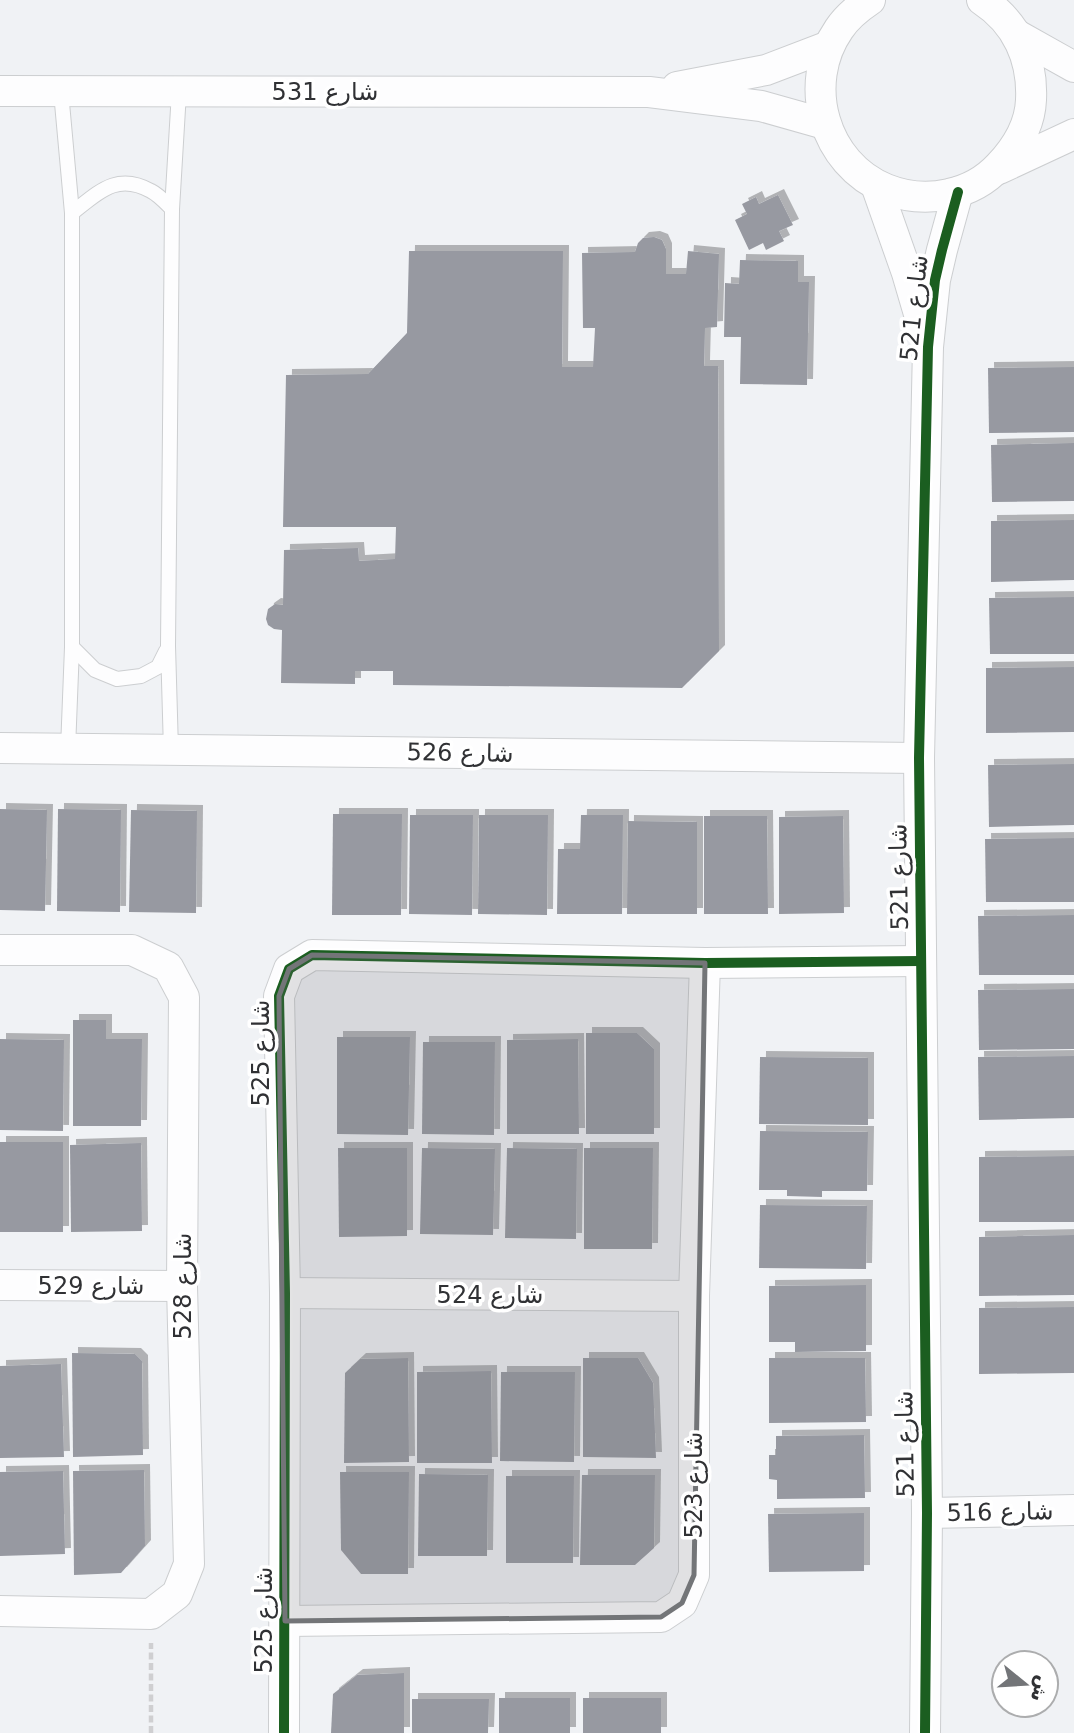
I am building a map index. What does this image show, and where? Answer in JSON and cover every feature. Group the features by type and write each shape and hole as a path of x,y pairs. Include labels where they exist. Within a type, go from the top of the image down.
{"street":[{"path":"870,0 853,13 839,29 829,46 820,84 825,124 833,142 845,159 876,185 916,196 937,197 958,192 995,171 1074,134"},
{"path":"982,0 1000,14 1017,35 1027,58 1032,82 1031,107 1024,131 1012,153 995,171"},
{"path":"1017,35 1074,67"},
{"name":"شارع 531","path":"649,92 766,70 829,46"},
{"name":"شارع 531","path":"0,91 649,92 761,106 825,124"},
{"name":"شارع 521","path":"876,185 907,273 929,347"},
{"name":"شارع 521","path":"925,1733 927,1513 919,758 929,347 935,280 958,192"},
{"name":"شارع 526","path":"0,748 919,758"},
{"name":"شارع 528","path":"0,950 132,950 168,967 184,997 182,1286 189,1564 177,1594 151,1614"},
{"name":"شارع 525","path":"284,1733 285,1293 279,996 289,969 312,955 705,963 921,961"},
{"name":"شارع 523","path":"285,1621 661,1617 682,1603 694,1575 695,1296 705,963"},
{"name":"شارع 529","path":"0,1285 182,1286"},
{"name":"شارع 524","path":"285,1293 695,1296"},
{"name":"شارع 516","path":"927,1513 1074,1510"},
{"path":"0,1611 151,1614"}],"lane":[{"path":"61,92 72,213 72,647 68,749"},
{"path":"171,750 168,646 172,209 179,92"},
{"path":"72,213 102,190 118,183 132,183 152,192 172,209"},
{"path":"72,647 95,670 117,679 141,676 158,667 168,646"}],"path":[{"path":"150,1733 151,1614"}],"highlighted area":[{"path":"312,955 705,963 694,1575 682,1603 661,1617 285,1621 279,996 289,969"}],"building":[{"path":"778,195 793,225 779,231 784,241 766,250 763,243 749,250 735,220 747,214 742,204 756,197 759,204"},
{"path":"654,237 662,240 666,249 666,274 686,274 688,251 719,254 717,327 705,328 704,366 718,366 719,651 682,688 393,685 393,671 355,671 355,684 281,683 282,630 268,625 266,619 268,609 275,604 283,605 284,550 358,548 359,561 395,559 396,527 283,527 286,375 368,374 407,333 409,251 563,251 562,367 593,367 595,328 583,328 582,253 635,252 643,238"},
{"path":"740,260 798,261 798,282 809,282 807,385 740,384 741,337 724,337 725,283 739,284"},
{"path":"1074,367 1074,432 989,433 988,368"},
{"path":"1074,443 1074,501 992,502 991,445"},
{"path":"1074,520 1074,580 991,582 991,521"},
{"path":"1074,597 1074,654 990,654 989,598"},
{"path":"1074,667 1074,732 986,733 986,668"},
{"path":"1074,764 1074,825 989,827 988,765"},
{"path":"0,809 47,810 45,911 0,910"},
{"path":"58,809 121,810 120,912 57,911"},
{"path":"131,810 197,811 196,913 129,912"},
{"path":"333,814 402,814 401,915 332,915"},
{"path":"410,815 473,815 472,915 409,914"},
{"path":"479,815 548,815 547,915 478,914"},
{"path":"581,815 623,815 622,914 557,914 558,849 580,849"},
{"path":"704,816 767,816 768,914 704,914"},
{"path":"843,816 844,913 779,914 779,817"},
{"path":"628,821 697,822 697,914 627,914"},
{"path":"1074,838 1074,902 986,902 985,839"},
{"path":"1074,915 1074,975 979,975 978,916"},
{"path":"1074,989 1074,1049 979,1050 978,990"},
{"path":"73,1020 106,1020 106,1039 142,1039 141,1126 73,1126"},
{"path":"586,1033 637,1033 654,1049 654,1134 586,1134"},
{"path":"337,1037 410,1037 408,1135 337,1134"},
{"path":"0,1039 64,1040 63,1131 0,1130"},
{"path":"578,1039 579,1134 507,1134 507,1040"},
{"path":"423,1042 495,1042 494,1135 422,1134"},
{"path":"1074,1056 1074,1118 979,1120 978,1057"},
{"path":"760,1057 868,1058 868,1125 759,1124"},
{"path":"760,1131 868,1132 867,1191 822,1191 822,1197 787,1196 787,1190 759,1190"},
{"path":"0,1142 63,1142 63,1232 0,1232"},
{"path":"141,1143 142,1231 71,1232 70,1145"},
{"path":"338,1148 407,1148 407,1236 339,1237"},
{"path":"422,1148 495,1149 493,1235 420,1234"},
{"path":"507,1148 577,1149 576,1239 505,1238"},
{"path":"584,1148 653,1148 652,1249 584,1249"},
{"path":"1074,1156 1074,1222 979,1222 979,1157"},
{"path":"760,1205 867,1206 866,1269 759,1268"},
{"path":"1074,1235 1074,1295 979,1296 979,1237"},
{"path":"866,1285 866,1351 795,1352 795,1342 769,1342 769,1286"},
{"path":"1074,1307 1074,1373 979,1374 979,1308"},
{"path":"72,1353 135,1354 142,1361 143,1455 73,1457"},
{"path":"408,1358 409,1462 344,1463 345,1373 360,1359"},
{"path":"583,1358 638,1358 653,1383 656,1458 583,1457"},
{"path":"769,1358 865,1358 866,1422 769,1423"},
{"path":"61,1364 64,1457 0,1458 0,1366"},
{"path":"491,1371 492,1463 417,1463 417,1372"},
{"path":"501,1372 575,1372 574,1462 500,1461"},
{"path":"864,1435 865,1498 777,1499 777,1480 769,1479 769,1455 776,1455 776,1436"},
{"path":"144,1470 145,1546 121,1573 74,1575 73,1471"},
{"path":"63,1471 65,1554 0,1556 0,1472"},
{"path":"340,1472 409,1472 408,1574 361,1574 341,1550"},
{"path":"419,1474 488,1475 487,1556 418,1556"},
{"path":"582,1475 655,1475 654,1548 635,1565 580,1565"},
{"path":"506,1476 574,1476 573,1563 506,1563"},
{"path":"864,1513 864,1571 769,1572 768,1514"},
{"path":"404,1673 404,1733 331,1733 333,1694 357,1675"},
{"path":"499,1698 570,1698 570,1733 499,1733"},
{"path":"583,1698 661,1698 661,1733 583,1733"},
{"path":"412,1699 489,1699 488,1733 412,1733"}],"cycle path":[{"path":"925,1733 927,1513 919,758 928,347 935,280 958,192"},
{"path":"284,1733 285,1293 279,996 289,969 312,955 705,963 921,961"}]}
